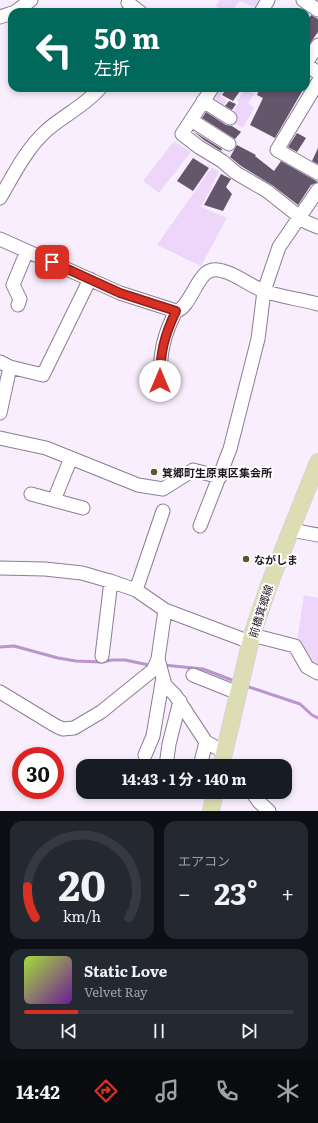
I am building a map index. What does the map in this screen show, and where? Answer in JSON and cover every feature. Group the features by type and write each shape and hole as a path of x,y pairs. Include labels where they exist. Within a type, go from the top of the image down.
{"main road":[{"name":"前橋箕郷線","path":"223,759 251,639 269,585 318,462"},
{"path":"211,811 214,799"}],"street":[{"path":"20,8 31,0"},
{"path":"303,0 318,10"},
{"path":"310,57 318,45"},
{"path":"310,66 318,73"},
{"path":"318,82 277,150 318,173"},
{"path":"0,198 32,145 49,128 97,92"},
{"path":"209,92 182,134 199,147 222,161 236,173 267,191 301,218 318,227"},
{"path":"203,101 230,118"},
{"path":"191,120 229,144"},
{"path":"200,526 230,450 258,339 264,291 279,247 301,218 318,190"},
{"path":"0,239 120,293 176,311"},
{"path":"18,305 20,299 13,285 27,251"},
{"path":"160,381 160,355 168,327 176,311 180,310 184,306 198,282 211,270 224,271 264,291 318,304"},
{"path":"0,412 5,365 43,374 90,279"},
{"path":"0,438 46,448 138,485 163,489 193,470 220,477"},
{"path":"54,500 71,458"},
{"path":"31,494 83,508"},
{"path":"136,590 163,511"},
{"path":"291,530 318,535"},
{"path":"0,568 45,569 82,573 111,581 136,590 166,610 251,639 295,646 307,667 318,673"},
{"path":"102,656 111,581"},
{"path":"0,692 56,726 63,728 74,728 101,712 153,670 158,659 166,610"},
{"path":"158,659 165,685 180,701 206,742 223,759"},
{"path":"193,675 239,688"},
{"path":"146,755 153,736 163,677"},
{"path":"168,759 180,701"},
{"path":"202,759 206,742"},
{"path":"257,799 269,811"}],"shaded area":[{"path":"220,0 258,0 262,3 259,8 240,1 234,8 219,8 216,5"},
{"path":"211,92 223,92 220,96 227,101 221,109 205,101"},
{"path":"243,92 250,92 254,94 248,103 254,108 243,128 230,121 231,114 239,103 237,101"},
{"path":"174,141 191,152 159,193 143,181"},
{"path":"212,167 219,172 201,207 227,218 201,266 157,245"},
{"path":"304,595 318,598 318,668 315,668 297,641"}],"building":[{"path":"311,15 318,19 318,32 310,43"},
{"path":"224,92 239,92 233,101 222,95"},
{"path":"258,92 302,92 275,138 250,125 263,98 257,95"},
{"path":"229,101 236,104 232,110 225,106"},
{"path":"206,112 226,125 232,126 241,132 235,139 202,118"},
{"path":"193,131 222,149 221,151 204,140"},
{"path":"297,133 306,138 297,152 288,147"},
{"path":"237,145 256,155 255,156 274,171 281,161 318,182 311,185 298,205 272,185 241,166 230,157"},
{"path":"318,148 318,164 312,161"},
{"path":"193,158 209,168 193,191 177,181"},
{"path":"221,174 231,179 226,187 232,194 223,211 204,205"}],"waterway":[{"path":"0,647 14,646 58,658 76,661 101,662 125,660 149,665"},
{"path":"164,665 203,669 237,682"},
{"path":"246,686 300,704 312,715 318,718"}],"place":[{"name":"箕郷町生原東区集会所","path":"154,472"},
{"name":"ながしま","path":"246,559"}],"route":[{"path":"52,262 120,293 176,311 168,327 160,355 160,381"}]}
